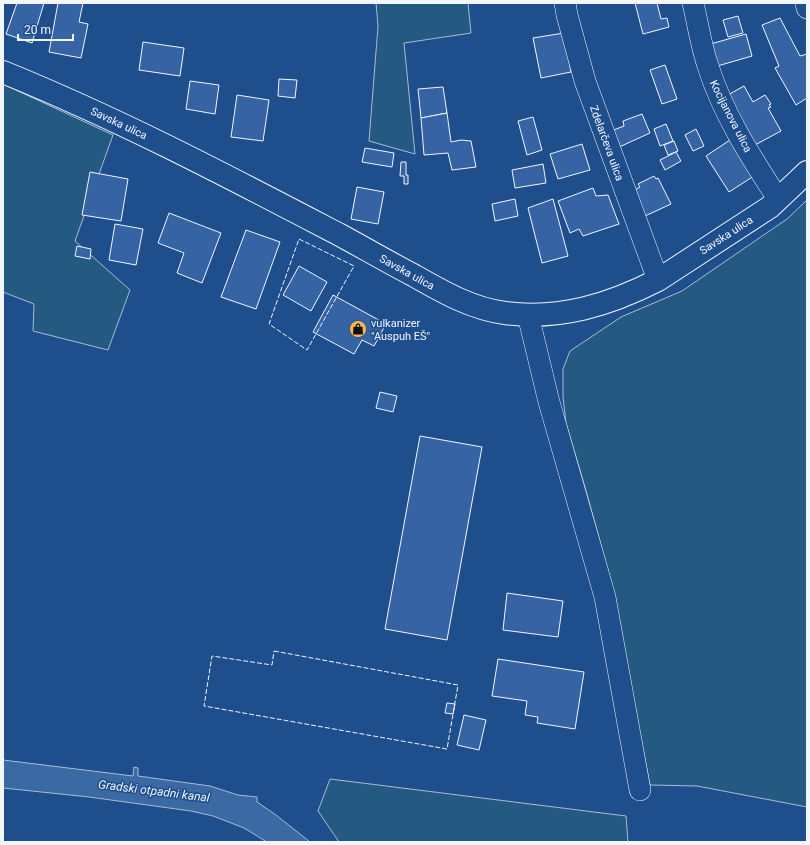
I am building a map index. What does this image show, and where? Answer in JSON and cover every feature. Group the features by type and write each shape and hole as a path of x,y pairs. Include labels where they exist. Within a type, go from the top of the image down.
{"main road":[{"name":"Savska ulica","path":"3,72 86,108 204,164 358,245 447,294 477,306 504,313 528,315 571,312 614,301 658,280 770,207 807,172"}],"street":[{"name":"Zdelarčeva ulica","path":"565,3 585,81 658,280"},
{"name":"Kocijanova ulica","path":"693,3 707,65 717,91 738,135 778,199"},
{"path":"806,3 807,8"},
{"path":"528,315 549,402 605,597 640,790"}],"shaded area":[{"path":"376,3 468,3 471,33 404,43 415,154 369,141 378,26"},
{"path":"3,84 113,135 75,241 130,290 108,350 33,331 34,304 3,292"},
{"path":"807,200 807,807 697,786 650,785 609,574 566,423 563,397 563,369 570,351 621,317 682,291 787,219"},
{"path":"330,779 626,816 628,842 339,842 318,811"}],"water":[{"name":"Gradski otpadni kanal","path":"3,760 133,776 134,767 138,768 138,776 210,786 238,795 257,797 257,802 310,842 267,842 244,828 213,816 191,811 89,797 3,788"}],"building":[{"path":"17,3 44,3 32,43 6,34"},
{"path":"58,3 83,3 79,22 88,24 81,58 49,52"},
{"path":"635,3 657,3 661,19 667,18 669,27 643,34"},
{"path":"738,16 743,33 728,37 723,20"},
{"path":"780,18 800,56 807,54 807,98 796,105 775,68 779,66 762,25"},
{"path":"564,33 571,72 541,78 533,38"},
{"path":"746,34 752,56 714,67 707,45"},
{"path":"143,42 184,48 180,76 139,70"},
{"path":"665,65 677,99 662,104 650,70"},
{"path":"279,79 297,80 295,98 278,96"},
{"path":"190,81 219,85 215,114 186,109"},
{"path":"744,86 753,102 765,95 771,104 769,105 771,107 768,108 781,131 755,145 726,96"},
{"path":"443,87 447,113 421,118 418,89"},
{"path":"237,95 269,100 263,141 231,137"},
{"path":"447,113 451,142 461,140 471,141 476,167 452,170 448,153 424,155 421,118"},
{"path":"642,114 650,133 617,148 611,131 624,126 623,121"},
{"path":"533,117 542,150 527,155 518,121"},
{"path":"666,124 673,141 660,146 654,129"},
{"path":"696,129 704,146 693,151 685,135"},
{"path":"733,138 757,174 729,192 706,156"},
{"path":"674,141 678,151 668,155 664,145"},
{"path":"582,144 590,170 558,179 550,154"},
{"path":"365,148 394,153 392,167 362,162"},
{"path":"676,152 681,161 665,170 660,160"},
{"path":"401,162 406,162 408,184 404,184 404,176 400,176"},
{"path":"543,164 546,183 515,188 512,170"},
{"path":"90,172 128,179 121,221 82,215"},
{"path":"654,176 656,179 658,178 671,204 645,216 633,191 640,187 638,184"},
{"path":"357,187 384,192 378,224 351,219"},
{"path":"593,188 596,196 608,195 619,224 583,236 579,229 570,233 558,201"},
{"path":"515,199 518,216 495,221 492,204"},
{"path":"553,199 568,256 542,263 528,208"},
{"path":"169,213 221,233 202,283 177,273 184,253 158,243"},
{"path":"115,224 143,229 136,265 109,260"},
{"path":"246,230 280,242 256,309 221,297"},
{"path":"77,246 91,249 90,259 75,256"},
{"path":"299,266 327,282 311,311 283,295"},
{"path":"333,295 386,324 374,346 362,340 354,354 313,332"},
{"path":"380,392 397,396 393,412 376,408"},
{"path":"420,436 482,447 447,640 385,629"},
{"path":"507,593 563,601 558,637 503,630"},
{"path":"498,659 584,672 575,729 537,723 538,717 525,715 527,701 492,696"},
{"path":"447,703 455,704 453,714 445,713"},
{"path":"464,715 486,720 479,750 457,745"}],"fence":[{"path":"299,239 354,266 307,350 269,324 299,239"},
{"path":"274,651 458,685 447,749 204,706 212,656 272,665 274,651"}],"place":[{"name":"vulkanizer \"Auspuh EŠ\"","path":"358,329"}]}
